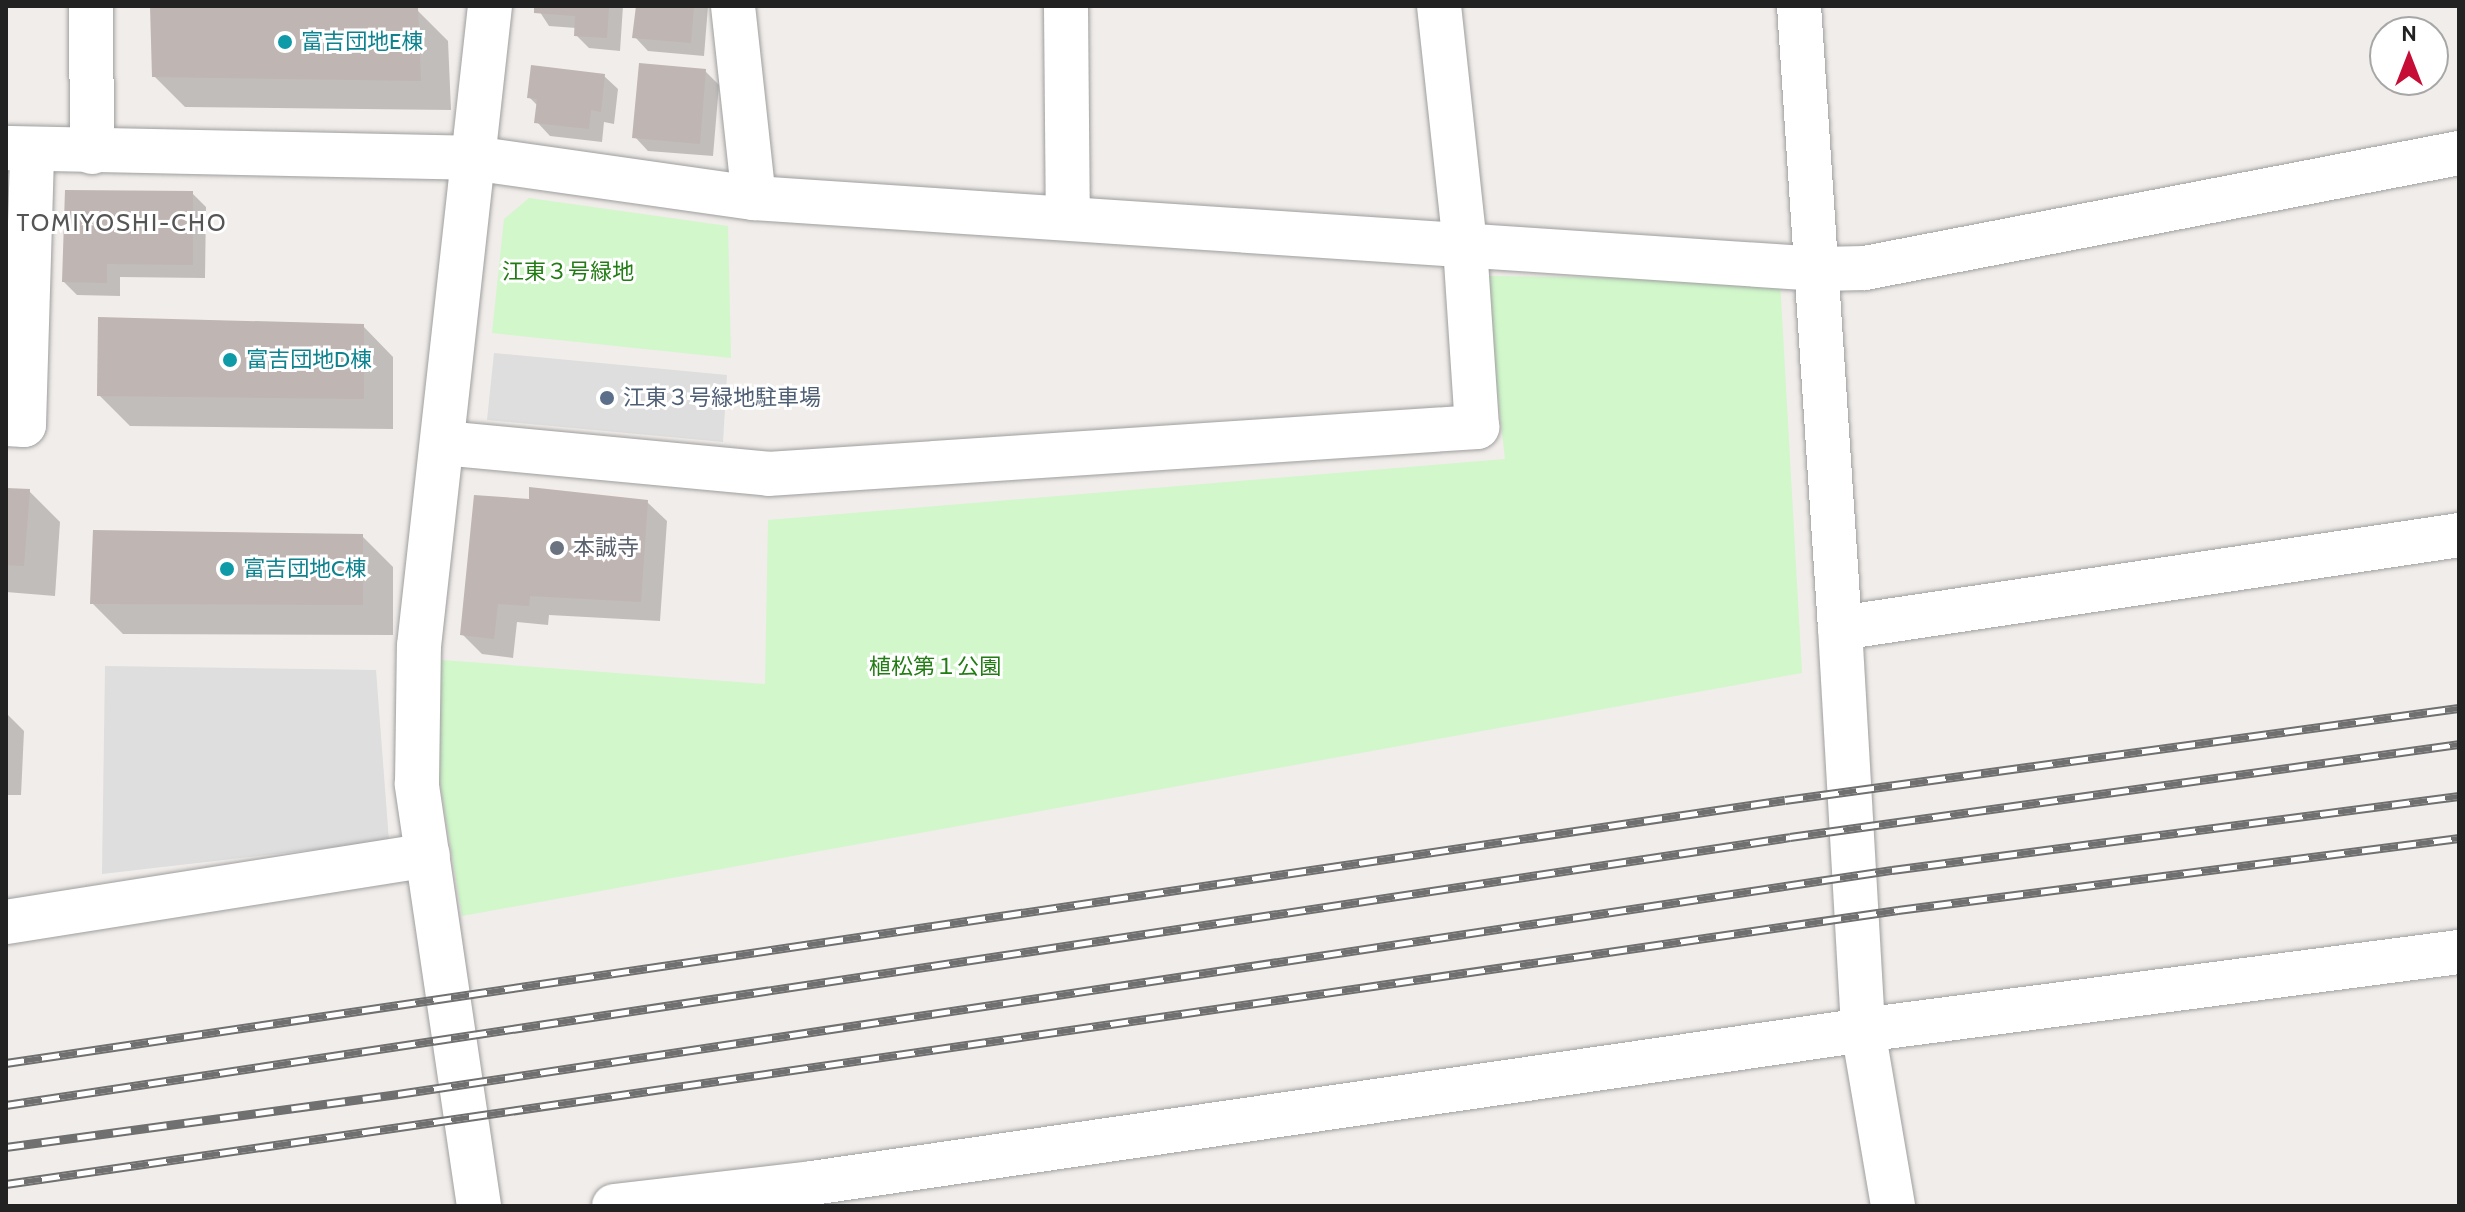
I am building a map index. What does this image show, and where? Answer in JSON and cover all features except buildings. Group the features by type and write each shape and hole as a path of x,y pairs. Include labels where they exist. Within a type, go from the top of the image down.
{"street":[{"path":"91,6 92,152"},
{"path":"479,1206 417,784 419,646 490,6"},
{"path":"733,6 754,198"},
{"path":"1066,6 1068,216"},
{"path":"443,443 768,474 1477,427 1465,245 1439,6"},
{"path":"1799,6 1820,269 1863,1030 1893,1206"},
{"path":"6,424 24,425 19,149 472,158 754,198 1068,216 1820,269 1865,268 2459,153"},
{"path":"1840,628 2459,535"},
{"path":"6,922 428,855"},
{"path":"614,1206 810,1195 1863,1030 2459,952"}],"green space":[{"name":"江東３号緑地","path":"529,198 728,226 731,358 492,333 504,219"},
{"name":"植松第１公園","path":"1484,276 1780,280 1802,673 462,916 434,747 441,660 765,684 768,520 1505,459"}],"shaded area":[{"name":"江東３号緑地駐車場","path":"494,353 727,375 723,442 487,420"},
{"path":"105,666 376,670 389,841 102,874"}],"railway":[{"path":"6,1063 1785,800 2459,708"},
{"path":"6,1105 1790,837 2459,744"},
{"path":"6,1147 398,1094 1892,870 2459,796"},
{"path":"6,1184 1898,910 2459,838"}],"place":[{"name":"富吉団地E棟","path":"285,42"},
{"name":"富吉団地D棟","path":"230,360"},
{"name":"江東３号緑地駐車場","path":"607,398"},
{"name":"本誠寺","path":"557,548"},
{"name":"富吉団地C棟","path":"227,569"}],"district":[{"name":"TOMIYOSHI-CHO","path":"122,223"}]}
